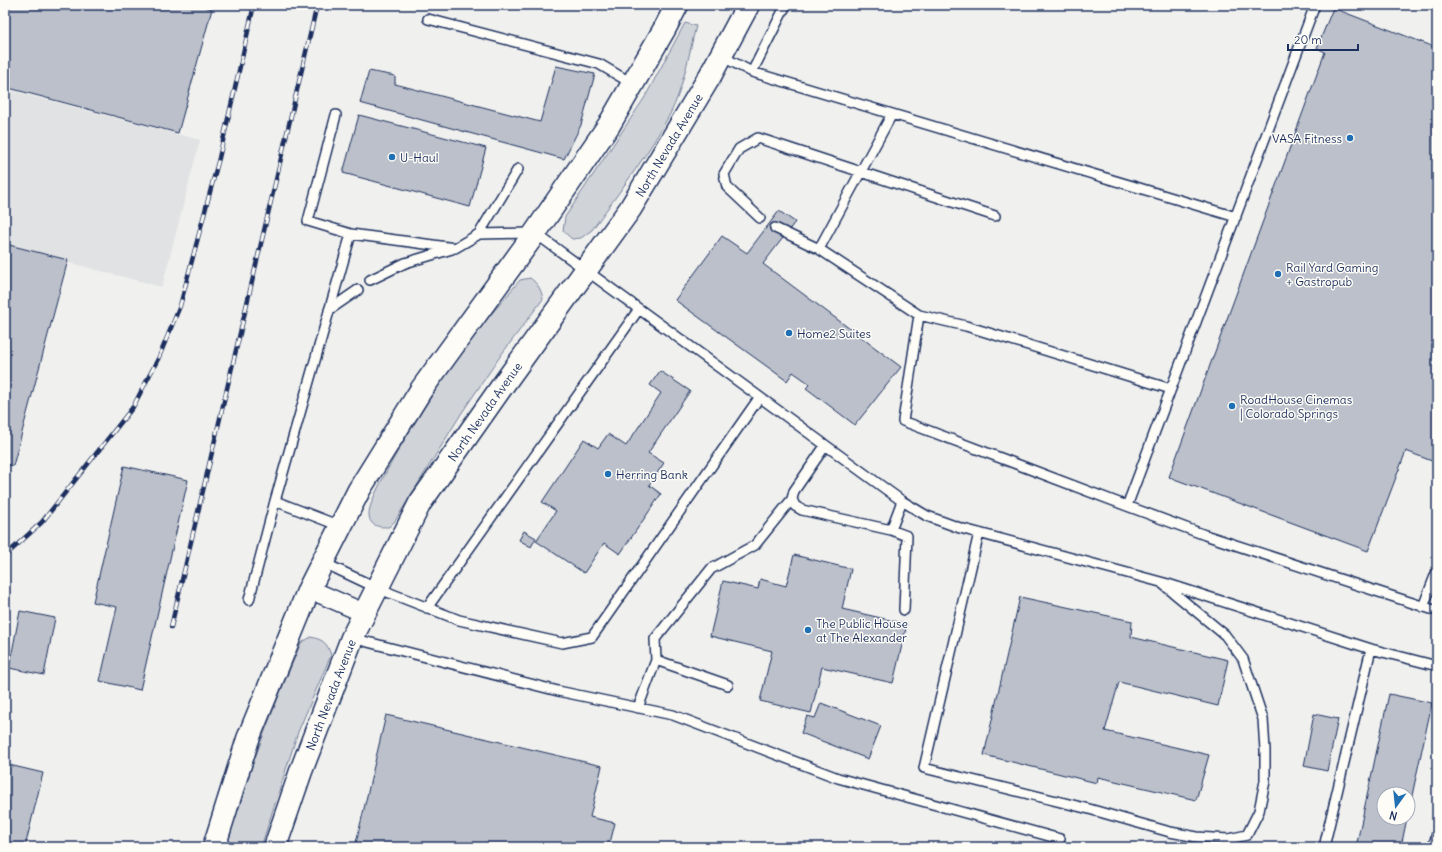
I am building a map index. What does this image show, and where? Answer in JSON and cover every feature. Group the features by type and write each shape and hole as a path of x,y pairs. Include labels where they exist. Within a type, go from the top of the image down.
{"main road":[{"path":"214,847 248,739 309,589 359,490 422,390 535,233 608,125 633,84 676,5"},
{"name":"North Nevada Avenue","path":"275,847 301,771 352,638 420,503 630,209 685,119 748,5"}],"street":[{"path":"309,589 364,613"}],"lane":[{"path":"752,72 786,5"},
{"path":"1127,506 1315,5"},
{"path":"428,19 599,64 633,84"},
{"path":"721,56 752,72 1236,217"},
{"path":"819,249 892,114"},
{"path":"336,115 308,221 351,234 455,248"},
{"path":"760,218 727,187 724,174 739,149 758,138 995,216"},
{"path":"370,280 405,264 455,248 479,234 518,169"},
{"path":"775,228 819,249 919,315 966,326 1171,389"},
{"path":"479,234 535,233 902,502 927,516 960,528 1160,582 1371,649 1437,666"},
{"path":"249,600 275,501 351,234"},
{"path":"329,310 358,290"},
{"path":"427,608 639,310"},
{"path":"919,315 903,421 1205,535 1437,611"},
{"path":"322,562 376,588 459,620 562,643 592,637 759,398"},
{"path":"638,708 656,660 655,639 710,568 755,546 792,499 794,491 825,446"},
{"path":"792,499 795,506 802,510 891,530 907,536 904,610"},
{"path":"275,501 340,526"},
{"path":"891,530 902,502"},
{"path":"979,533 924,768 1089,809 1184,835 1228,839 1247,835 1259,811 1265,781 1265,750 1263,719 1243,659 1225,636 1160,582"},
{"path":"1423,607 1437,571"},
{"path":"352,638 558,691 673,715 838,778 1060,839"},
{"path":"1324,847 1371,649"},
{"path":"656,660 728,685"},
{"path":"1433,847 1437,834"}],"shaded area":[{"path":"685,23 696,26 679,94 670,114 643,159 592,230 581,238 572,239 563,231 565,217 645,97"},
{"path":"5,89 200,140 162,287 5,246"},
{"path":"530,278 539,287 543,299 501,355 461,414 395,521 389,527 376,526 371,522 369,515 372,503 393,459 409,432 455,361 484,323 520,280"},
{"path":"311,637 319,639 324,643 331,655 298,732 261,847 226,847 251,769 280,693 301,643"}],"building":[{"path":"5,5 198,5 212,9 178,133 5,87"},
{"path":"1333,8 1437,48 1437,463 1406,451 1368,551 1169,477 1325,52 1317,48"},
{"path":"556,66 595,74 581,125 564,159 360,103 369,71 395,76 395,84 540,122"},
{"path":"359,115 486,148 470,207 343,173"},
{"name":"Home2 Suites","path":"779,211 795,222 763,264 901,367 855,425 806,388 810,384 793,372 787,381 675,300 722,236 747,253"},
{"path":"5,244 68,260 13,466 5,464"},
{"name":"Herring Bank","path":"660,371 690,391 648,453 664,463 649,485 661,494 620,554 604,543 584,573 536,541 556,511 542,502 584,439 598,448 608,434 626,446 661,393 650,385"},
{"path":"124,466 188,480 140,690 100,681 117,607 93,602"},
{"path":"524,531 536,538 531,547 519,540"},
{"name":"The Public House at The Alexander","path":"794,555 851,569 842,609 907,624 893,683 822,667 811,713 760,701 772,651 710,636 723,581 758,589 760,579 786,586"},
{"path":"1020,597 1132,621 1131,637 1228,660 1218,706 1119,682 1105,731 1209,755 1196,800 1098,777 1097,783 984,755"},
{"path":"20,611 55,618 44,675 9,668"},
{"path":"1389,694 1432,703 1414,786 1376,786 1376,826 1405,826 1401,847 1356,847"},
{"path":"821,703 881,726 868,759 801,733 807,716 815,718"},
{"path":"1314,714 1338,719 1327,771 1304,766"},
{"path":"386,715 602,766 590,817 615,823 609,847 355,847"},
{"path":"5,764 43,773 25,847 5,847"}],"railway":[{"path":"5,556 42,522 133,407 159,357 180,306 219,158 254,5"},
{"path":"171,627 317,5"}],"place":[{"name":"VASA Fitness","path":"1350,138"},
{"name":"U-Haul","path":"392,157"},
{"name":"Rail Yard Gaming + Gastropub","path":"1278,274"},
{"name":"Home2 Suites","path":"789,333"},
{"name":"RoadHouse Cinemas | Colorado Springs","path":"1232,406"},
{"name":"Herring Bank","path":"608,474"},
{"name":"The Public House at The Alexander","path":"808,630"}]}
